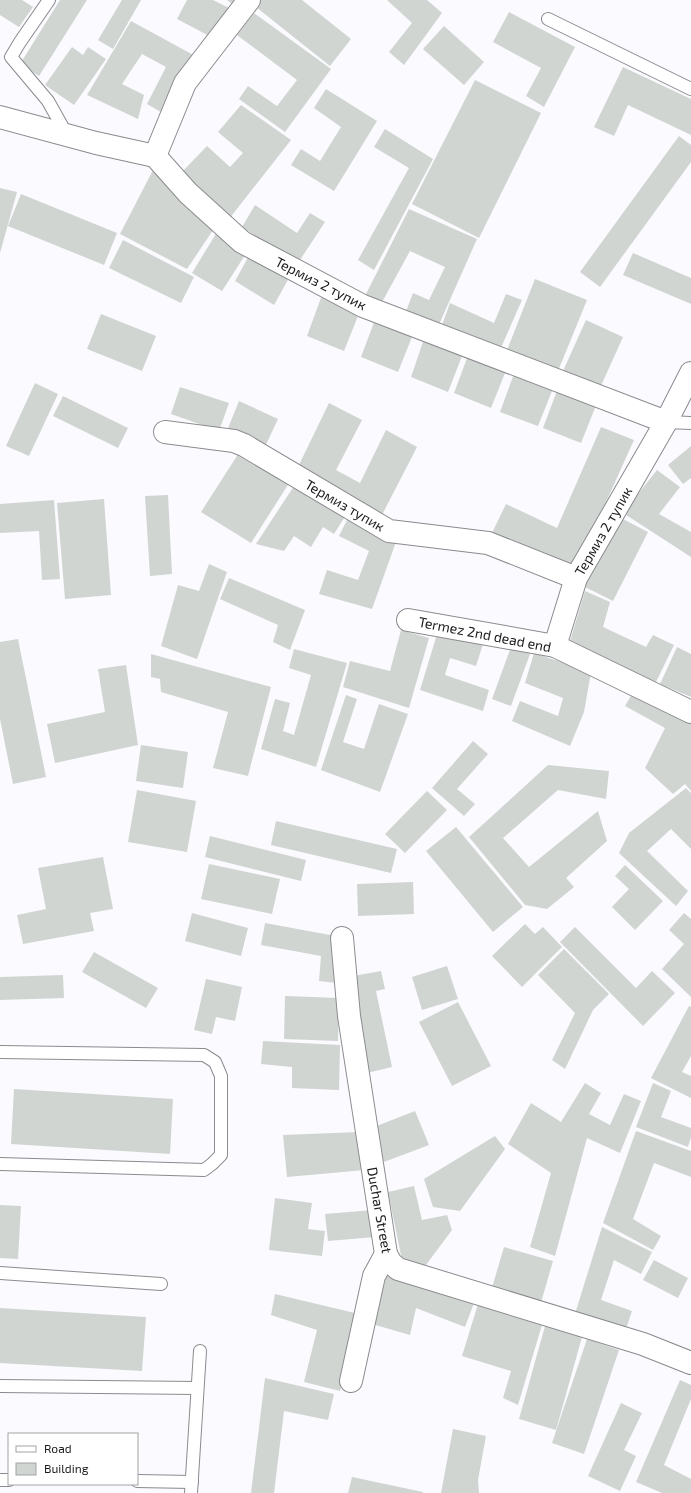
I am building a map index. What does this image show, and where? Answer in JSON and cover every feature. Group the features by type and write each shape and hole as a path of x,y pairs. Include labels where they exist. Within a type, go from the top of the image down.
{"street":[{"path":"0,117 96,143 155,156 185,83 249,0"},
{"name":"Термиз 2 тупик","path":"155,156 188,193 242,242 362,306 666,422"},
{"name":"Термиз 2 тупик","path":"555,646 576,578 666,422 691,373"},
{"name":"Термиз тупик","path":"165,432 234,442 244,445 389,531 488,543 576,578"},
{"name":"Termez 2nd dead end","path":"408,620 555,646 691,712"},
{"name":"Duchar Street","path":"342,938 349,1016 386,1254 391,1264 398,1269 643,1344 691,1363"},
{"path":"351,1381 374,1276 386,1254"}],"lane":[{"path":"49,0 11,57 48,101 67,135"},
{"path":"548,19 691,89"},
{"path":"666,422 691,423"},
{"path":"0,1052 204,1055 215,1062 221,1076 221,1155 204,1170 0,1164"},
{"path":"0,1273 161,1284"},
{"path":"138,1482 192,1488 200,1351"},
{"path":"0,1386 197,1388"}],"building":[{"path":"0,0 22,0 33,7 19,27 0,15"},
{"path":"60,0 87,0 39,76 20,64"},
{"path":"122,0 141,0 113,49 98,40"},
{"path":"187,0 213,0 229,8 213,38 177,19"},
{"path":"227,0 241,0 236,7"},
{"path":"261,0 302,0 351,39 330,66 256,7"},
{"path":"387,0 427,0 442,13 404,65 389,52 412,23"},
{"path":"509,12 575,47 544,107 526,96 541,68 493,42"},
{"path":"254,13 331,69 285,132 239,99 248,86 277,106 297,80 237,35"},
{"path":"131,21 197,57 166,115 147,104 166,67 142,54 122,84 144,95 138,119 87,95"},
{"path":"444,26 484,62 464,85 423,49"},
{"path":"72,47 83,55 88,47 106,59 74,105 45,85"},
{"path":"623,67 691,99 691,135 628,105 614,136 594,127"},
{"path":"475,80 541,113 479,238 412,204"},
{"path":"326,89 377,121 334,191 291,165 301,149 320,161 341,127 314,108"},
{"path":"241,105 291,140 229,219 180,174 207,146 230,167 243,153 218,132"},
{"path":"385,129 433,159 374,270 358,260 409,168 374,147"},
{"path":"679,136 691,145 691,162 600,287 580,272"},
{"path":"153,170 213,230 187,269 120,234"},
{"path":"0,188 17,192 0,253"},
{"path":"21,194 117,233 104,265 8,226"},
{"path":"255,205 297,233 310,213 325,222 298,263 242,227"},
{"path":"409,209 477,239 437,329 405,314 413,293 429,300 445,267 410,251 381,304 365,296"},
{"path":"217,232 247,252 222,291 192,273"},
{"path":"123,240 194,277 181,303 109,268"},
{"path":"633,253 691,278 691,304 623,275"},
{"path":"250,254 289,278 274,305 235,281"},
{"path":"535,279 587,300 558,371 507,350"},
{"path":"506,294 522,300 500,350 442,325 450,303 494,323"},
{"path":"322,295 360,311 344,351 307,336"},
{"path":"101,314 156,336 142,371 87,349"},
{"path":"376,317 414,332 398,372 361,357"},
{"path":"586,320 623,337 600,388 563,371"},
{"path":"425,336 464,351 448,392 411,377"},
{"path":"469,353 507,368 491,408 454,393"},
{"path":"515,371 554,386 538,426 500,412"},
{"path":"35,383 58,394 29,456 6,446"},
{"path":"180,387 229,403 219,431 171,414"},
{"path":"558,388 597,403 581,443 543,428"},
{"path":"63,396 128,428 118,448 53,416"},
{"path":"239,401 278,419 264,449 226,433"},
{"path":"329,403 362,420 336,470 360,483 386,430 417,447 382,515 297,469"},
{"path":"601,427 634,440 575,571 492,533 506,504 557,528"},
{"path":"691,446 691,478 683,484 668,465"},
{"path":"242,448 291,480 251,543 201,512"},
{"path":"657,470 680,487 659,514 691,532 691,557 623,513"},
{"path":"296,483 346,515 334,534 323,527 311,547 294,536 284,551 256,544"},
{"path":"168,495 172,574 150,576 145,496"},
{"path":"104,499 111,595 65,599 57,503"},
{"path":"54,500 60,579 42,580 39,531 0,533 0,504"},
{"path":"349,516 397,539 372,609 319,594 327,570 358,580 369,551 339,536"},
{"path":"619,517 648,532 613,601 583,586"},
{"path":"209,564 227,572 197,659 161,646 178,585 199,591"},
{"path":"229,578 305,610 290,650 273,642 278,625 220,599"},
{"path":"585,591 610,602 603,627 646,647 653,635 674,645 656,682 570,641"},
{"path":"401,630 429,638 409,708 343,687 350,661 390,671"},
{"path":"438,631 483,644 476,666 450,658 445,675 489,690 483,711 420,690"},
{"path":"18,639 46,777 13,784 0,719 0,642"},
{"path":"511,647 530,654 511,706 492,699"},
{"path":"677,647 691,654 691,697 660,684"},
{"path":"294,649 347,663 316,767 261,749 275,699 290,703 283,731 294,735 311,675 289,668"},
{"path":"534,653 591,672 584,712 570,746 512,721 520,701 558,716 563,698 525,683"},
{"path":"151,654 271,687 248,776 213,768 228,712 161,692 160,679 151,677"},
{"path":"126,665 138,745 55,763 47,724 105,712 98,669"},
{"path":"636,687 691,718 691,791 685,784 673,794 645,768 665,728 625,706"},
{"path":"346,695 357,699 343,742 364,749 379,704 408,714 380,792 321,770"},
{"path":"473,741 488,754 457,789 475,804 464,816 432,788"},
{"path":"141,745 188,752 183,788 136,781"},
{"path":"548,765 609,771 606,799 558,790 503,838 529,867 598,811 607,841 566,878 574,887 547,909 525,905 469,837"},
{"path":"686,788 691,793 691,849 671,829 647,851 688,891 676,906 619,853 629,833"},
{"path":"137,790 196,801 187,852 128,842"},
{"path":"427,791 447,810 405,853 385,834"},
{"path":"276,821 397,849 391,873 271,845"},
{"path":"456,827 523,907 493,932 426,851"},
{"path":"210,836 306,860 301,881 205,857"},
{"path":"103,857 113,909 90,913 94,931 23,944 17,915 46,909 38,868"},
{"path":"209,864 280,879 272,914 201,899"},
{"path":"625,865 663,901 635,930 612,907 629,889 615,876"},
{"path":"413,882 414,914 358,916 357,884"},
{"path":"192,913 248,928 241,956 185,941"},
{"path":"684,913 691,919 691,997 662,969 684,944 669,930"},
{"path":"265,923 341,937 337,983 319,981 321,956 261,945"},
{"path":"525,924 535,934 543,927 562,947 522,987 492,956"},
{"path":"575,927 636,988 652,971 675,993 643,1026 560,942"},
{"path":"564,949 609,994 593,1010 565,1069 552,1060 575,1013 538,975"},
{"path":"94,952 158,988 146,1008 82,972"},
{"path":"447,966 458,999 422,1010 412,977"},
{"path":"381,971 385,989 376,991 392,1067 363,1074 348,977"},
{"path":"63,975 64,998 0,1000 0,977"},
{"path":"206,979 242,987 235,1021 216,1017 212,1034 194,1030"},
{"path":"285,996 339,998 338,1041 284,1039"},
{"path":"458,1002 491,1066 452,1086 419,1022"},
{"path":"689,1006 691,1007 691,1056 682,1072 691,1076 691,1098 651,1078"},
{"path":"263,1041 340,1045 339,1090 292,1088 292,1067 261,1064"},
{"path":"585,1083 601,1093 589,1114 610,1125 624,1094 641,1101 620,1153 587,1138 555,1256 530,1247 551,1173 508,1144 531,1103 561,1122"},
{"path":"653,1083 671,1091 661,1117 691,1128 691,1137 688,1147 636,1127"},
{"path":"14,1089 173,1099 170,1154 11,1144"},
{"path":"415,1111 429,1145 384,1162 374,1127"},
{"path":"636,1131 691,1151 691,1177 654,1163 633,1219 661,1236 653,1250 603,1223"},
{"path":"359,1132 365,1170 287,1177 283,1135"},
{"path":"495,1136 505,1149 460,1211 433,1207 424,1179"},
{"path":"414,1186 422,1220 447,1215 452,1230 423,1269 403,1265 388,1192"},
{"path":"275,1198 312,1203 308,1229 325,1231 322,1256 269,1250"},
{"path":"0,1205 21,1206 18,1259 0,1258"},
{"path":"373,1210 375,1237 328,1241 325,1214"},
{"path":"602,1227 652,1252 641,1274 614,1260 601,1300 632,1311 624,1335 574,1317"},
{"path":"504,1247 553,1261 540,1306 491,1291"},
{"path":"654,1260 688,1278 678,1298 643,1280"},
{"path":"387,1275 474,1303 465,1327 416,1308 410,1335 372,1324"},
{"path":"275,1294 359,1314 340,1391 304,1382 317,1330 271,1315"},
{"path":"478,1304 542,1325 518,1405 503,1398 511,1371 462,1356"},
{"path":"0,1308 146,1317 142,1371 0,1363"},
{"path":"545,1326 582,1337 556,1430 519,1419"},
{"path":"587,1339 619,1350 584,1454 552,1443"},
{"path":"265,1378 334,1394 328,1420 284,1411 274,1493 251,1493"},
{"path":"680,1380 691,1385 691,1399 664,1465 691,1479 691,1493 662,1493 636,1482"},
{"path":"621,1403 642,1413 624,1450 636,1456 620,1491 588,1476"},
{"path":"453,1429 486,1436 478,1480 479,1493 441,1493"},
{"path":"352,1477 423,1492 423,1493 348,1493"}]}
